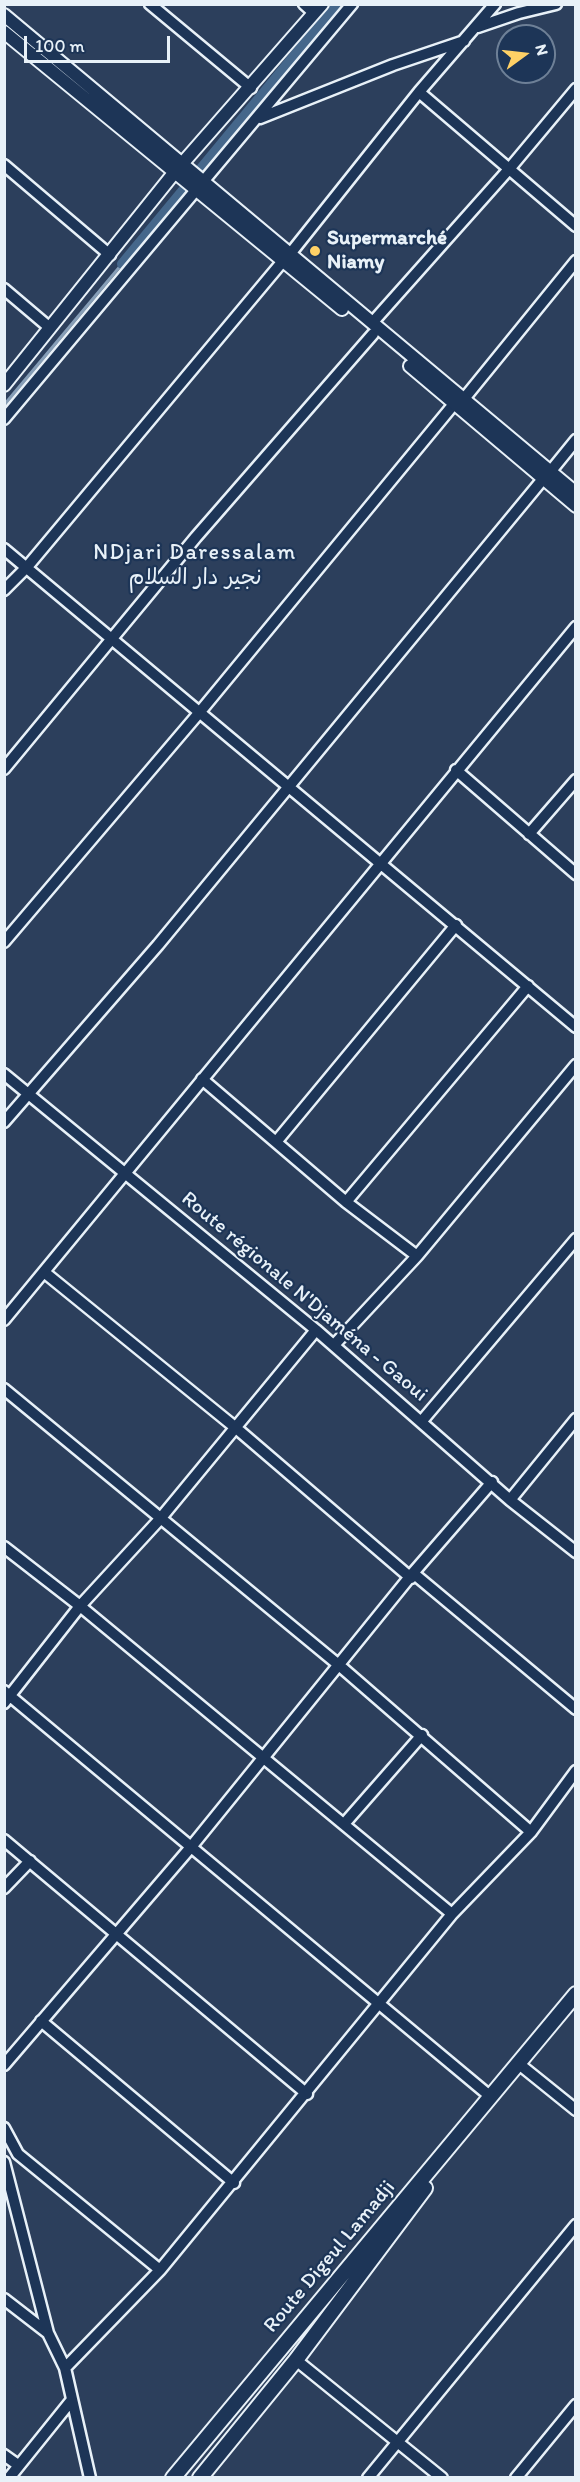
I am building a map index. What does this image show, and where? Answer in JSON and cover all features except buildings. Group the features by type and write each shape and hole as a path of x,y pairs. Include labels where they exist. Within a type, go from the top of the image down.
{"main road":[{"name":"Route Digeul Lamadji","path":"172,2478 576,1994"},
{"name":"Route Digeul Lamadji","path":"200,2478 296,2360 519,2064 576,2007"}],"street":[{"path":"150,4 251,88"},
{"path":"4,385 110,255 318,9 304,4"},
{"path":"4,419 198,184 257,119 352,4"},
{"path":"4,590 27,567 286,258 419,92 495,4"},
{"path":"475,29 519,13 556,4"},
{"path":"4,15 182,171"},
{"path":"4,32 182,171 373,329 547,476 576,506"},
{"path":"257,119 393,65 465,41"},
{"path":"4,769 196,537 576,89"},
{"path":"419,92 576,226"},
{"path":"4,165 110,255"},
{"path":"4,942 576,261"},
{"path":"4,289 50,328"},
{"path":"4,1122 158,945 576,440"},
{"path":"547,476 576,493"},
{"path":"4,549 576,1027"},
{"path":"4,1320 576,627"},
{"path":"456,770 576,874"},
{"path":"529,834 576,780"},
{"path":"276,1142 456,925"},
{"path":"346,1202 528,986"},
{"path":"334,1345 417,1256 576,1065"},
{"name":"Route régionale N'Djaména - Gaoui","path":"4,1074 125,1171 334,1345 510,1500 576,1552"},
{"path":"202,1079 346,1202 417,1256"},
{"path":"422,1422 576,1239"},
{"path":"44,1272 576,1709"},
{"path":"316,1330 160,1519 80,1606 6,1697 191,1847 491,2097"},
{"path":"4,1389 340,1666 531,1832"},
{"path":"510,1500 576,1419"},
{"path":"4,2065 191,1847 412,1575 492,1482"},
{"path":"4,1547 80,1606 452,1914"},
{"path":"344,1824 422,1735"},
{"path":"65,2368 160,2270 307,2094 452,1914 531,1832 576,1771"},
{"path":"4,1840 307,2094"},
{"path":"4,1888 30,1861"},
{"path":"41,2021 234,2183"},
{"path":"519,2064 576,2110"},
{"path":"4,2128 18,2154 160,2270"},
{"path":"4,2162 48,2333 65,2368 90,2478"},
{"path":"368,2478 576,2225"},
{"path":"4,2298 48,2333"},
{"path":"296,2360 442,2478"},
{"path":"9,2478 71,2401"},
{"path":"516,2478 576,2405"},
{"path":"4,2455 18,2465"}],"waterway":[{"path":"122,264 337,4"},
{"path":"4,405 122,264"}],"place":[{"name":"Supermarché Niamy","path":"315,251"}],"district":[{"name":"NDjari Daressalam نجير دار السلام","path":"195,566"}]}
